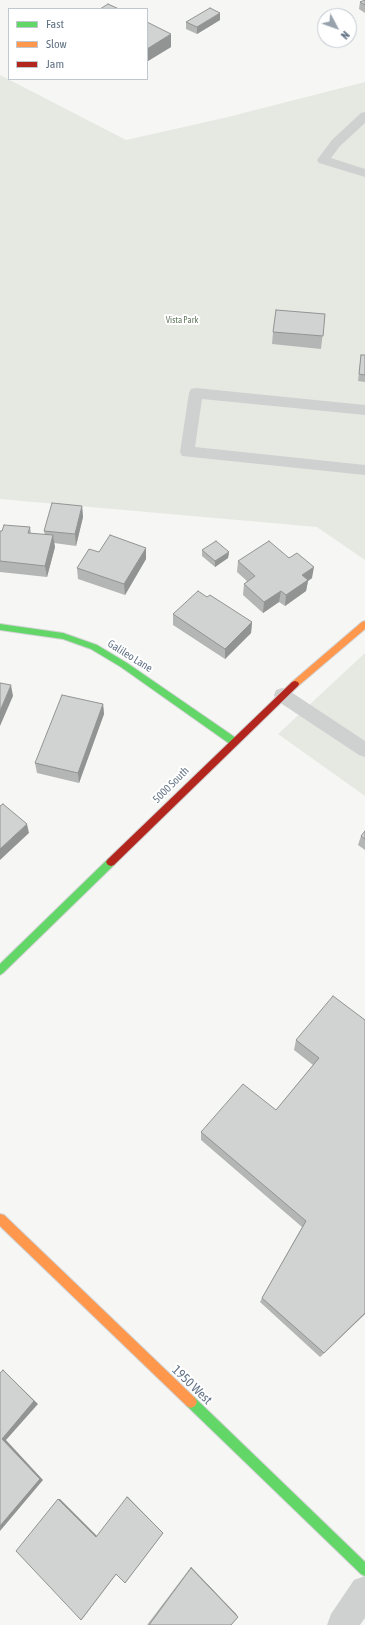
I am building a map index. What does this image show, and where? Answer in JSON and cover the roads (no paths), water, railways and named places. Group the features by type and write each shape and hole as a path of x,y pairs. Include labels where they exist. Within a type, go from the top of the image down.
{"street":[{"name":"5000 South","path":"0,970 282,694 365,624"},
{"name":"Galileo Lane","path":"0,627 63,636 94,647 124,665 233,741"},
{"name":"1950 West","path":"0,1218 365,1570"},
{"path":"342,1625 365,1591"}],"lane":[{"path":"365,116 336,143 323,160 365,173"},
{"path":"365,410 196,393 187,452 365,470"},
{"path":"282,694 365,750"}],"park label":[{"name":"Vista Park","path":"182,320"}]}
